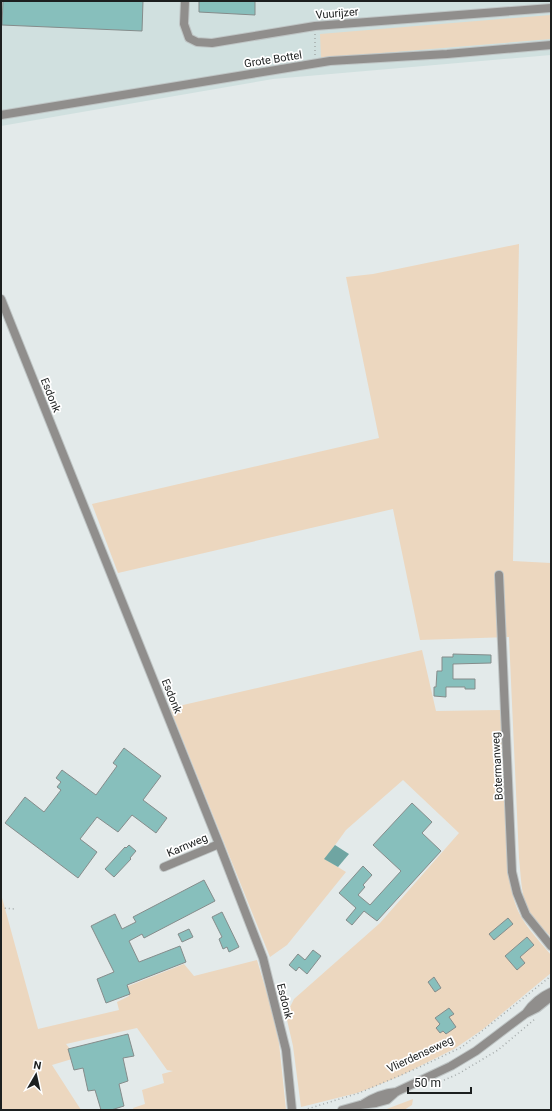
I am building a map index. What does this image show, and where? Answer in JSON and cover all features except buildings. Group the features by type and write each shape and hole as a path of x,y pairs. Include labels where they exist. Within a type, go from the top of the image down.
{"street":[{"name":"Vuurijzer","path":"185,1 184,24 189,38 197,42 212,44 315,26 551,8"},
{"name":"Grote Bottel","path":"1,115 77,101 330,61 447,54 551,45"},
{"name":"Esdonk","path":"1,299 219,844 263,958 286,1050 292,1110"},
{"name":"Botermanweg","path":"499,575 512,872 517,893 526,915 551,946"},
{"name":"Karnweg","path":"164,867 219,844"},
{"name":"Vlierdenseweg","path":"342,1110 387,1100 396,1092 451,1066 476,1051 525,1014 532,1004 542,996 551,993"}],"path":[{"path":"315,26 315,64"},
{"path":"1,907 15,909"},
{"name":"Vlierdenseweg","path":"304,1110 359,1094 462,1047 551,976"}],"shaded area":[{"path":"1,1 551,1 551,55 273,79 1,126"},
{"path":"551,15 551,39 321,58 320,34"},
{"path":"519,244 513,561 551,563 551,937 530,913 525,901 522,887 519,858 509,637 420,640 393,509 118,573 92,504 379,438 346,277 373,274"},
{"path":"422,650 436,711 501,710 508,866 512,889 515,903 521,917 551,955 551,973 482,1030 454,1049 400,1076 376,1086 357,1093 301,1107 293,1046 287,1020 288,1011 294,999 380,923 459,833 403,780 346,830 325,859 346,872 287,945 270,957 170,708"},
{"path":"1,894 38,1029 119,1010 117,1002 129,996 126,987 184,964 194,976 257,960 270,1004 279,1043 286,1110 134,1110 133,1108 145,1104 142,1090 164,1083 162,1074 173,1071 167,1070 137,1028 66,1044 70,1049 72,1059 52,1065 81,1110 1,1110"},
{"path":"413,1099 412,1105 404,1110 384,1110"}],"water":[{"path":"335,845 349,854 338,867 324,859"}]}
